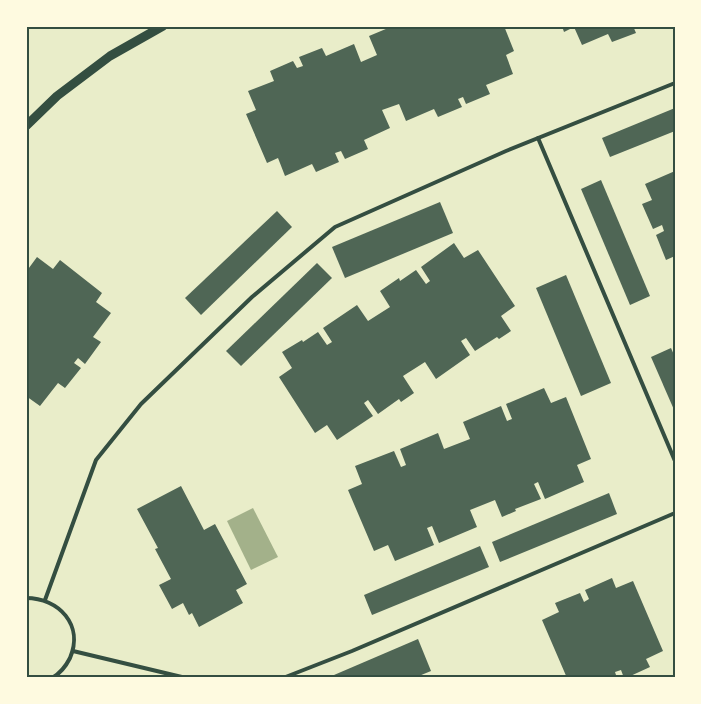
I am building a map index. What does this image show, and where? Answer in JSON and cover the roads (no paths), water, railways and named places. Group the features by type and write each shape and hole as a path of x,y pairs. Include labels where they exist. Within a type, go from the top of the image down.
{"street":[{"path":"26,126 57,96 110,56 163,26"}],"lane":[{"path":"45,600 96,460 142,404 252,297 335,227 538,138 675,83"},
{"path":"538,138 675,461"},
{"path":"283,678 675,513"},
{"path":"26,598 45,600 56,606 65,614 71,626 74,638 73,651 67,664 58,675 52,678"},
{"path":"73,651 186,678"}]}
